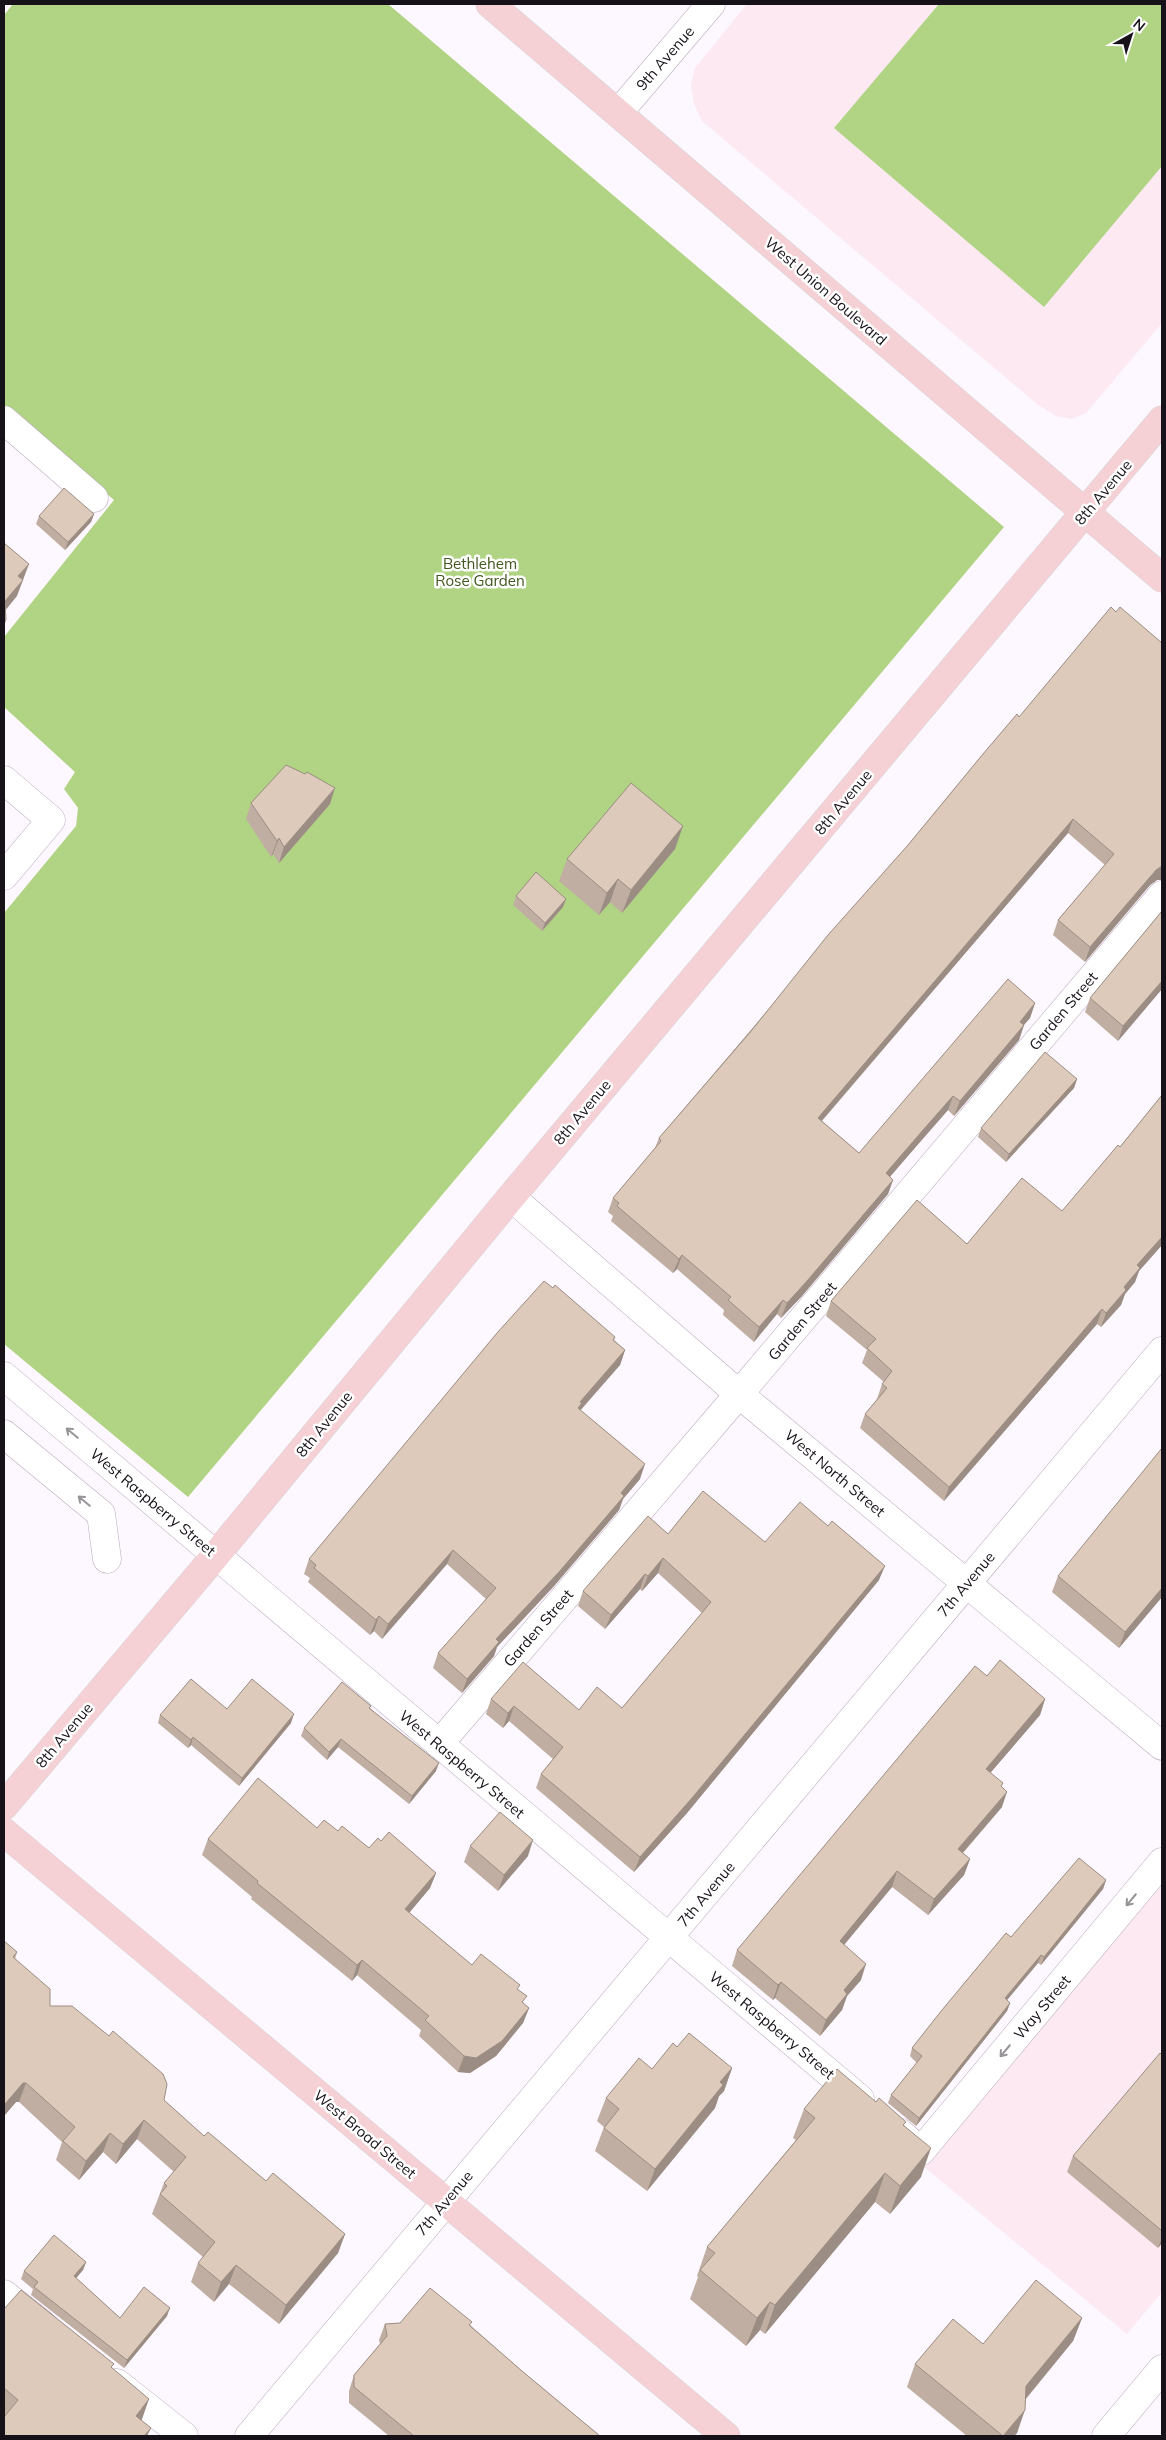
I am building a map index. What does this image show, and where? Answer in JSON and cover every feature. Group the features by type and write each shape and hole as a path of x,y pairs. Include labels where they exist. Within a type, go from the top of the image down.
{"main road":[{"name":"West Union Boulevard","path":"490,4 619,112 1036,473 1086,512 1162,578"},
{"name":"8th Avenue","path":"4,1806 216,1555 510,1197 1162,420"},
{"name":"West Broad Street","path":"4,1832 726,2436"}],"street":[{"name":"9th Avenue","path":"619,112 711,4"},
{"path":"4,420 94,498"},
{"path":"4,780 51,820 4,876"},
{"name":"Garden Street","path":"439,1744 740,1394 1162,895"},
{"name":"West North Street","path":"510,1197 740,1394 1162,1746"},
{"name":"7th Avenue","path":"249,2436 1162,1352"},
{"name":"West Raspberry Street","path":"4,1376 921,2151"},
{"path":"4,1434 100,1514 107,1558"},
{"name":"Way Street","path":"921,2151 1162,1862"},
{"path":"4,2294 64,2341"},
{"path":"94,2365 184,2436"},
{"path":"1106,2436 1162,2369"}],"shaded area":[{"path":"747,4 1162,4 1162,323 1086,413 1072,419 1056,416 1037,404 702,121 694,104 691,85 695,68"},
{"path":"1162,1885 1162,2292 1127,2334 924,2167"}],"green space":[{"name":"Bethlehem Rose Garden","path":"13,4 388,4 1004,527 188,1497 4,1344 4,913 76,826 78,808 64,789 75,772 4,707 4,637 114,500 4,405 4,15"},
{"path":"939,4 1162,4 1162,166 1044,307 834,128"}],"building":[{"path":"64,488 94,514 68,542 39,516"},
{"path":"4,543 29,564 18,576 23,580 5,601 6,620 4,620"},
{"path":"1111,607 1116,612 1120,607 1162,643 1162,866 1156,870 1090,947 1058,920 1114,854 1073,819 818,1118 859,1153 1008,979 1035,1003 1020,1022 1024,1025 960,1101 953,1096 923,1130 886,1173 893,1180 787,1303 783,1300 759,1327 728,1300 731,1297 682,1255 679,1259 617,1206 619,1203 613,1198 661,1141 659,1138 752,1030 828,935 908,845 1017,714 1019,717"},
{"path":"286,765 305,774 307,772 335,788 284,847 279,838 277,841 251,803"},
{"path":"631,783 683,826 631,890 618,879 607,893 567,859"},
{"path":"536,872 566,899 545,923 516,896"},
{"path":"1162,911 1162,981 1123,1026 1090,998"},
{"path":"1045,1052 1077,1079 1009,1154 981,1128"},
{"path":"1162,1095 1162,1237 1137,1265 1140,1268 1124,1287 1126,1290 1106,1313 1102,1309 949,1487 865,1414 887,1388 882,1384 892,1371 867,1348 876,1339 831,1301 917,1200 967,1244 1022,1178 1062,1211 1118,1145 1120,1147"},
{"path":"544,1281 553,1288 555,1285 615,1337 613,1340 625,1350 580,1402 582,1403 578,1408 645,1464 621,1493 624,1496 559,1572 496,1639 499,1642 467,1679 438,1653 496,1588 453,1550 388,1624 379,1616 376,1620 314,1568 316,1565 309,1559 497,1333"},
{"path":"1162,1448 1162,1588 1125,1632 1058,1576"},
{"path":"703,1491 765,1542 800,1502 828,1526 832,1521 885,1566 692,1798 640,1857 541,1774 563,1747 514,1706 508,1713 491,1699 523,1662 579,1710 597,1687 622,1708 711,1602 663,1558 648,1576 645,1574 611,1615 583,1591 648,1516 668,1534"},
{"path":"1000,1660 1045,1699 986,1769 1003,1783 1001,1786 1007,1792 958,1849 970,1859 934,1899 897,1871 840,1941 866,1964 844,1990 847,1994 826,2020 781,1982 778,1985 737,1950 975,1666 987,1676"},
{"path":"191,1679 227,1709 252,1679 294,1714 242,1778 193,1737 191,1740 160,1715"},
{"path":"342,1682 371,1706 369,1708 439,1763 412,1796 341,1739 329,1752 304,1728"},
{"path":"258,1778 317,1828 324,1820 338,1831 342,1826 369,1848 378,1838 381,1841 389,1832 436,1873 405,1909 472,1965 481,1954 520,1985 517,1989 527,1996 522,2002 529,2008 502,2041 476,2058 464,2056 425,2020 429,2016 362,1960 357,1965 257,1883 258,1881 208,1839"},
{"path":"500,1812 533,1840 504,1875 470,1846"},
{"path":"1079,1858 1106,1880 1044,1957 1041,1955 1005,1998 1010,2003 919,2118 891,2095 922,2056 912,2048 1006,1933 1011,1937"},
{"path":"4,1941 17,1952 13,1957 50,1989 50,2006 72,2006 109,2036 113,2031 163,2074 167,2084 164,2100 204,2136 208,2132 266,2181 273,2173 345,2234 286,2305 236,2265 221,2282 198,2263 215,2242 160,2194 167,2186 164,2183 186,2157 144,2120 123,2144 110,2133 86,2161 63,2141 75,2127 26,2083 23,2083 5,2104"},
{"path":"689,2033 732,2068 720,2082 723,2085 655,2169 604,2128 619,2109 606,2098 639,2058 652,2069 673,2043 677,2047"},
{"path":"1160,2053 1162,2055 1162,2231 1073,2156"},
{"path":"837,2069 876,2102 879,2098 906,2122 903,2125 931,2148 900,2186 885,2173 775,2305 770,2302 757,2318 700,2270 715,2253 707,2247 815,2118 804,2109"},
{"path":"54,2235 86,2262 74,2276 120,2318 144,2287 170,2308 127,2360 34,2287 38,2282 24,2271"},
{"path":"1036,2280 1082,2318 1026,2386 1025,2410 1003,2436 915,2364 953,2319 983,2344"},
{"path":"430,2288 472,2322 469,2325 600,2436 414,2436 354,2387 354,2375 387,2336 385,2324 400,2323"},
{"path":"21,2290 114,2364 111,2367 149,2399 136,2416 151,2428 144,2436 4,2436 4,2417 18,2400 4,2388 4,2309"}]}
